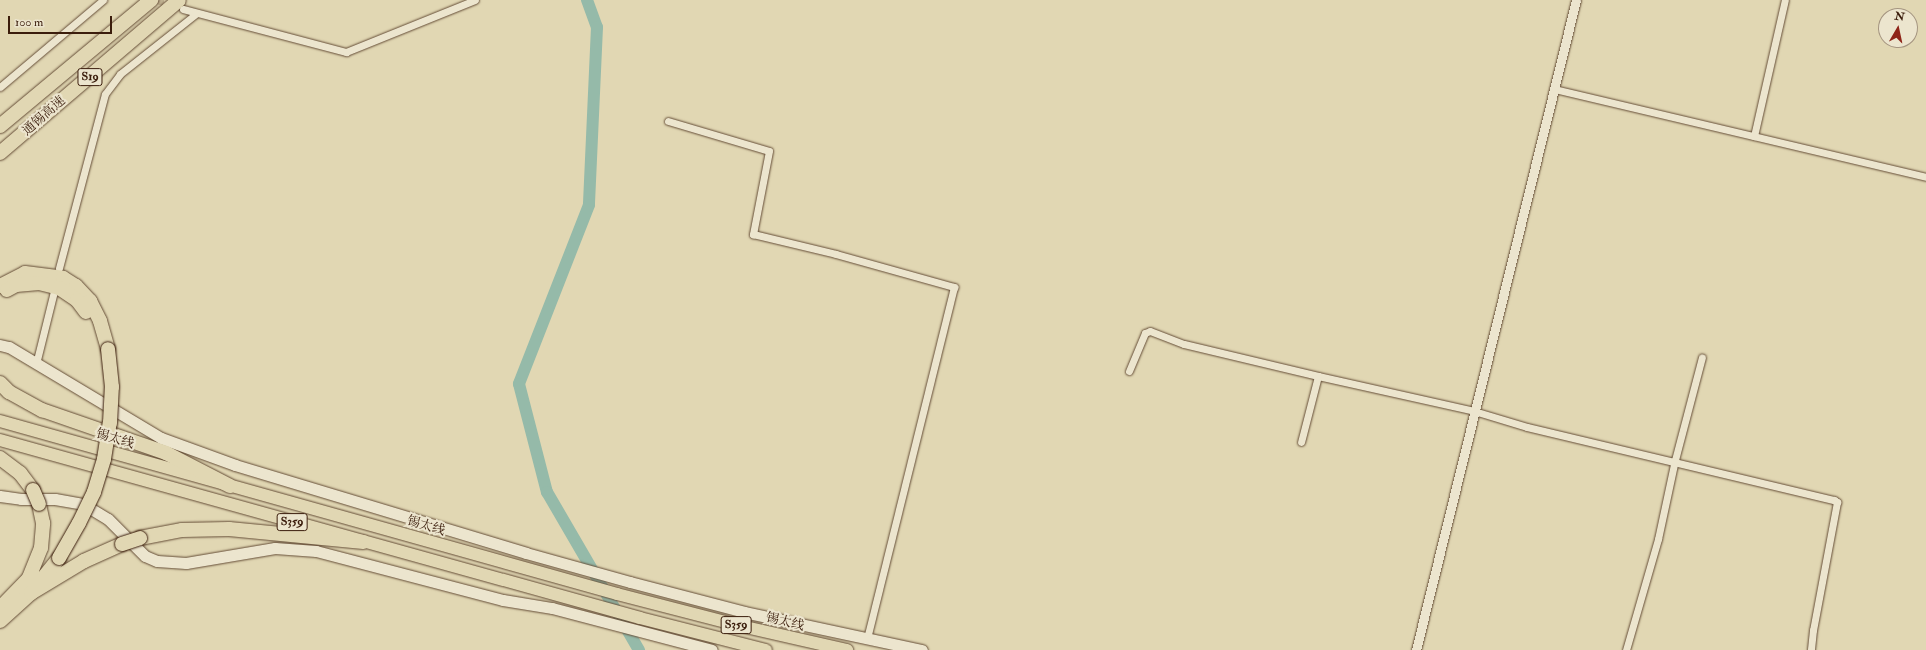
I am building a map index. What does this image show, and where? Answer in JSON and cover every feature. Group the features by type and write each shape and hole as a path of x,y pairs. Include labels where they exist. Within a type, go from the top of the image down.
{"highway":[{"name":"通锡高速","path":"0,126 151,0"},
{"name":"通锡高速","path":"0,153 181,5"},
{"path":"0,286 25,274 63,278 76,286 90,301 100,321 104,351 102,417 96,455 85,490 56,554 0,622"},
{"path":"0,295 16,285 39,283 59,288 77,300 90,318 104,351"},
{"path":"0,383 9,392 42,410 166,454 230,486"},
{"path":"0,458 20,473 33,490 39,504 43,523 40,548 29,587"},
{"path":"0,608 29,587 122,544 140,538 182,530 229,529 363,542"}],"main road":[{"path":"0,345 9,347 161,438 243,468 574,567 744,612 922,650"},
{"name":"锡太线","path":"0,421 570,581 848,650"},
{"name":"S359","path":"0,440 584,603 766,650"},
{"path":"0,496 16,499 55,499 83,504 108,519 141,552 157,561 186,562 275,548 316,552 503,600 552,608 712,650"}],"street":[{"path":"0,86 103,0"},
{"path":"181,5 197,13 346,52 475,0"},
{"path":"1416,650 1576,0"},
{"path":"1754,136 1785,0"},
{"path":"59,268 105,94 120,74 197,13"},
{"path":"1554,89 1746,136 1754,136 1926,177"},
{"path":"668,121 769,151 753,234 836,254 954,288 867,639"},
{"path":"36,364 54,291"},
{"path":"1128,371 1145,333 1150,331 1184,344 1474,411 1527,427 1675,460 1837,502 1811,650"},
{"path":"1626,650 1658,539 1675,460 1702,357"},
{"path":"1301,442 1318,376"}],"waterway":[{"path":"587,0 597,27 589,205 519,384 547,492 639,650"}],"tunnel":[{"path":"157,0 174,6"}]}
